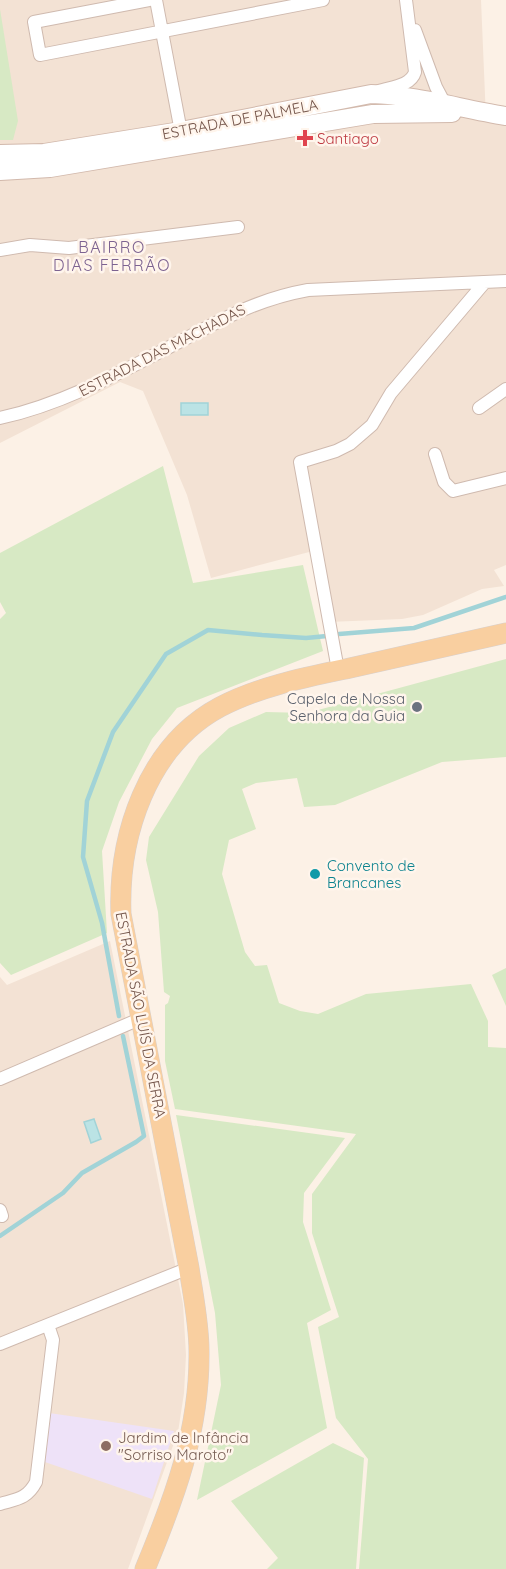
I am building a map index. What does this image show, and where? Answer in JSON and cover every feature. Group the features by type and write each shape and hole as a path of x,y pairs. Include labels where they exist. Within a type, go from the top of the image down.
{"main road":[{"name":"ESTRADA SÃO LUÍS DA SERRA","path":"145,1569 183,1467 195,1418 200,1349 189,1268 124,933 120,894 125,850 138,806 146,788 177,742 190,728 220,707 268,688 506,633"}],"street":[{"path":"149,0 34,22 40,55 291,3 323,0"},
{"path":"156,0 182,138"},
{"path":"371,94 409,81 413,77 415,72 408,6"},
{"path":"408,6 436,87 445,104"},
{"name":"ESTRADA DE PALMELA","path":"0,171 50,168 371,94 392,94 506,116"},
{"name":"ESTRADA DE PALMELA","path":"0,154 44,153 373,114 478,112"},
{"path":"0,250 30,245 69,249 238,227"},
{"name":"ESTRADA DAS MACHADAS","path":"0,417 33,410 72,395 242,309 290,293 308,290 506,281"},
{"path":"338,670 300,462 336,451 350,444 372,425 391,393 485,282"},
{"path":"479,408 506,389"},
{"path":"435,454 444,482 453,491 506,478"},
{"path":"0,1079 142,1018"},
{"path":"0,1344 189,1268"},
{"path":"0,1504 24,1497 36,1482 53,1340 48,1325"}],"shaded area":[{"path":"0,0 481,0 486,119 506,124 506,565 494,570 504,586 482,589 423,615 402,619 328,622 313,551 211,578 187,495 143,391 120,382 0,443"},
{"path":"110,941 183,1304 186,1355 184,1393 178,1432 128,1569 0,1569 0,977 7,985"},
{"name":"Jardim de Infância \"Sorriso Maroto\"","path":"49,1413 174,1431 152,1499 42,1461"}],"green space":[{"path":"0,9 18,121 13,140 0,140"},
{"path":"163,466 193,583 303,565 323,651 177,708 152,739 119,802 102,851 107,933 11,975 0,963 0,619 6,613 0,602 0,553"},
{"path":"506,659 506,757 442,762 335,805 304,807 297,778 256,783 242,789 256,829 229,840 222,874 245,952 255,966 267,965 279,1003 300,1011 318,1014 366,994 471,984 488,1021 488,1047 506,1048 506,1569 359,1569 368,1459 336,1418 318,1327 339,1317 312,1233 312,1194 356,1134 175,1109 165,1061 165,1005 170,996 164,992 158,912 146,860 149,837 199,756 229,728 266,712 307,713"},
{"path":"506,968 506,1006 492,975"},
{"path":"176,1115 345,1138 304,1193 303,1222 331,1310 307,1323 327,1428 197,1500 221,1385 215,1313"},
{"path":"333,1443 364,1458 356,1569 267,1569 278,1558 231,1501"}],"water":[{"path":"181,403 208,403 208,415 181,415"},
{"path":"94,1119 101,1139 91,1143 84,1122"}],"waterway":[{"path":"339,634 414,628 506,597"},
{"path":"119,1016 102,923 83,857 87,801 113,732 166,654 208,630 306,638 327,636"},
{"path":"0,1236 63,1193 82,1173 144,1136 123,1036"}],"place":[{"name":"Santiago","path":"305,138"},
{"name":"Capela de Nossa Senhora da Guia","path":"417,707"},
{"name":"Convento de Brancanes","path":"315,874"},
{"name":"Jardim de Infância \"Sorriso Maroto\"","path":"106,1446"}],"district":[{"name":"BAIRRO DIAS FERRÃO","path":"112,256"}]}
